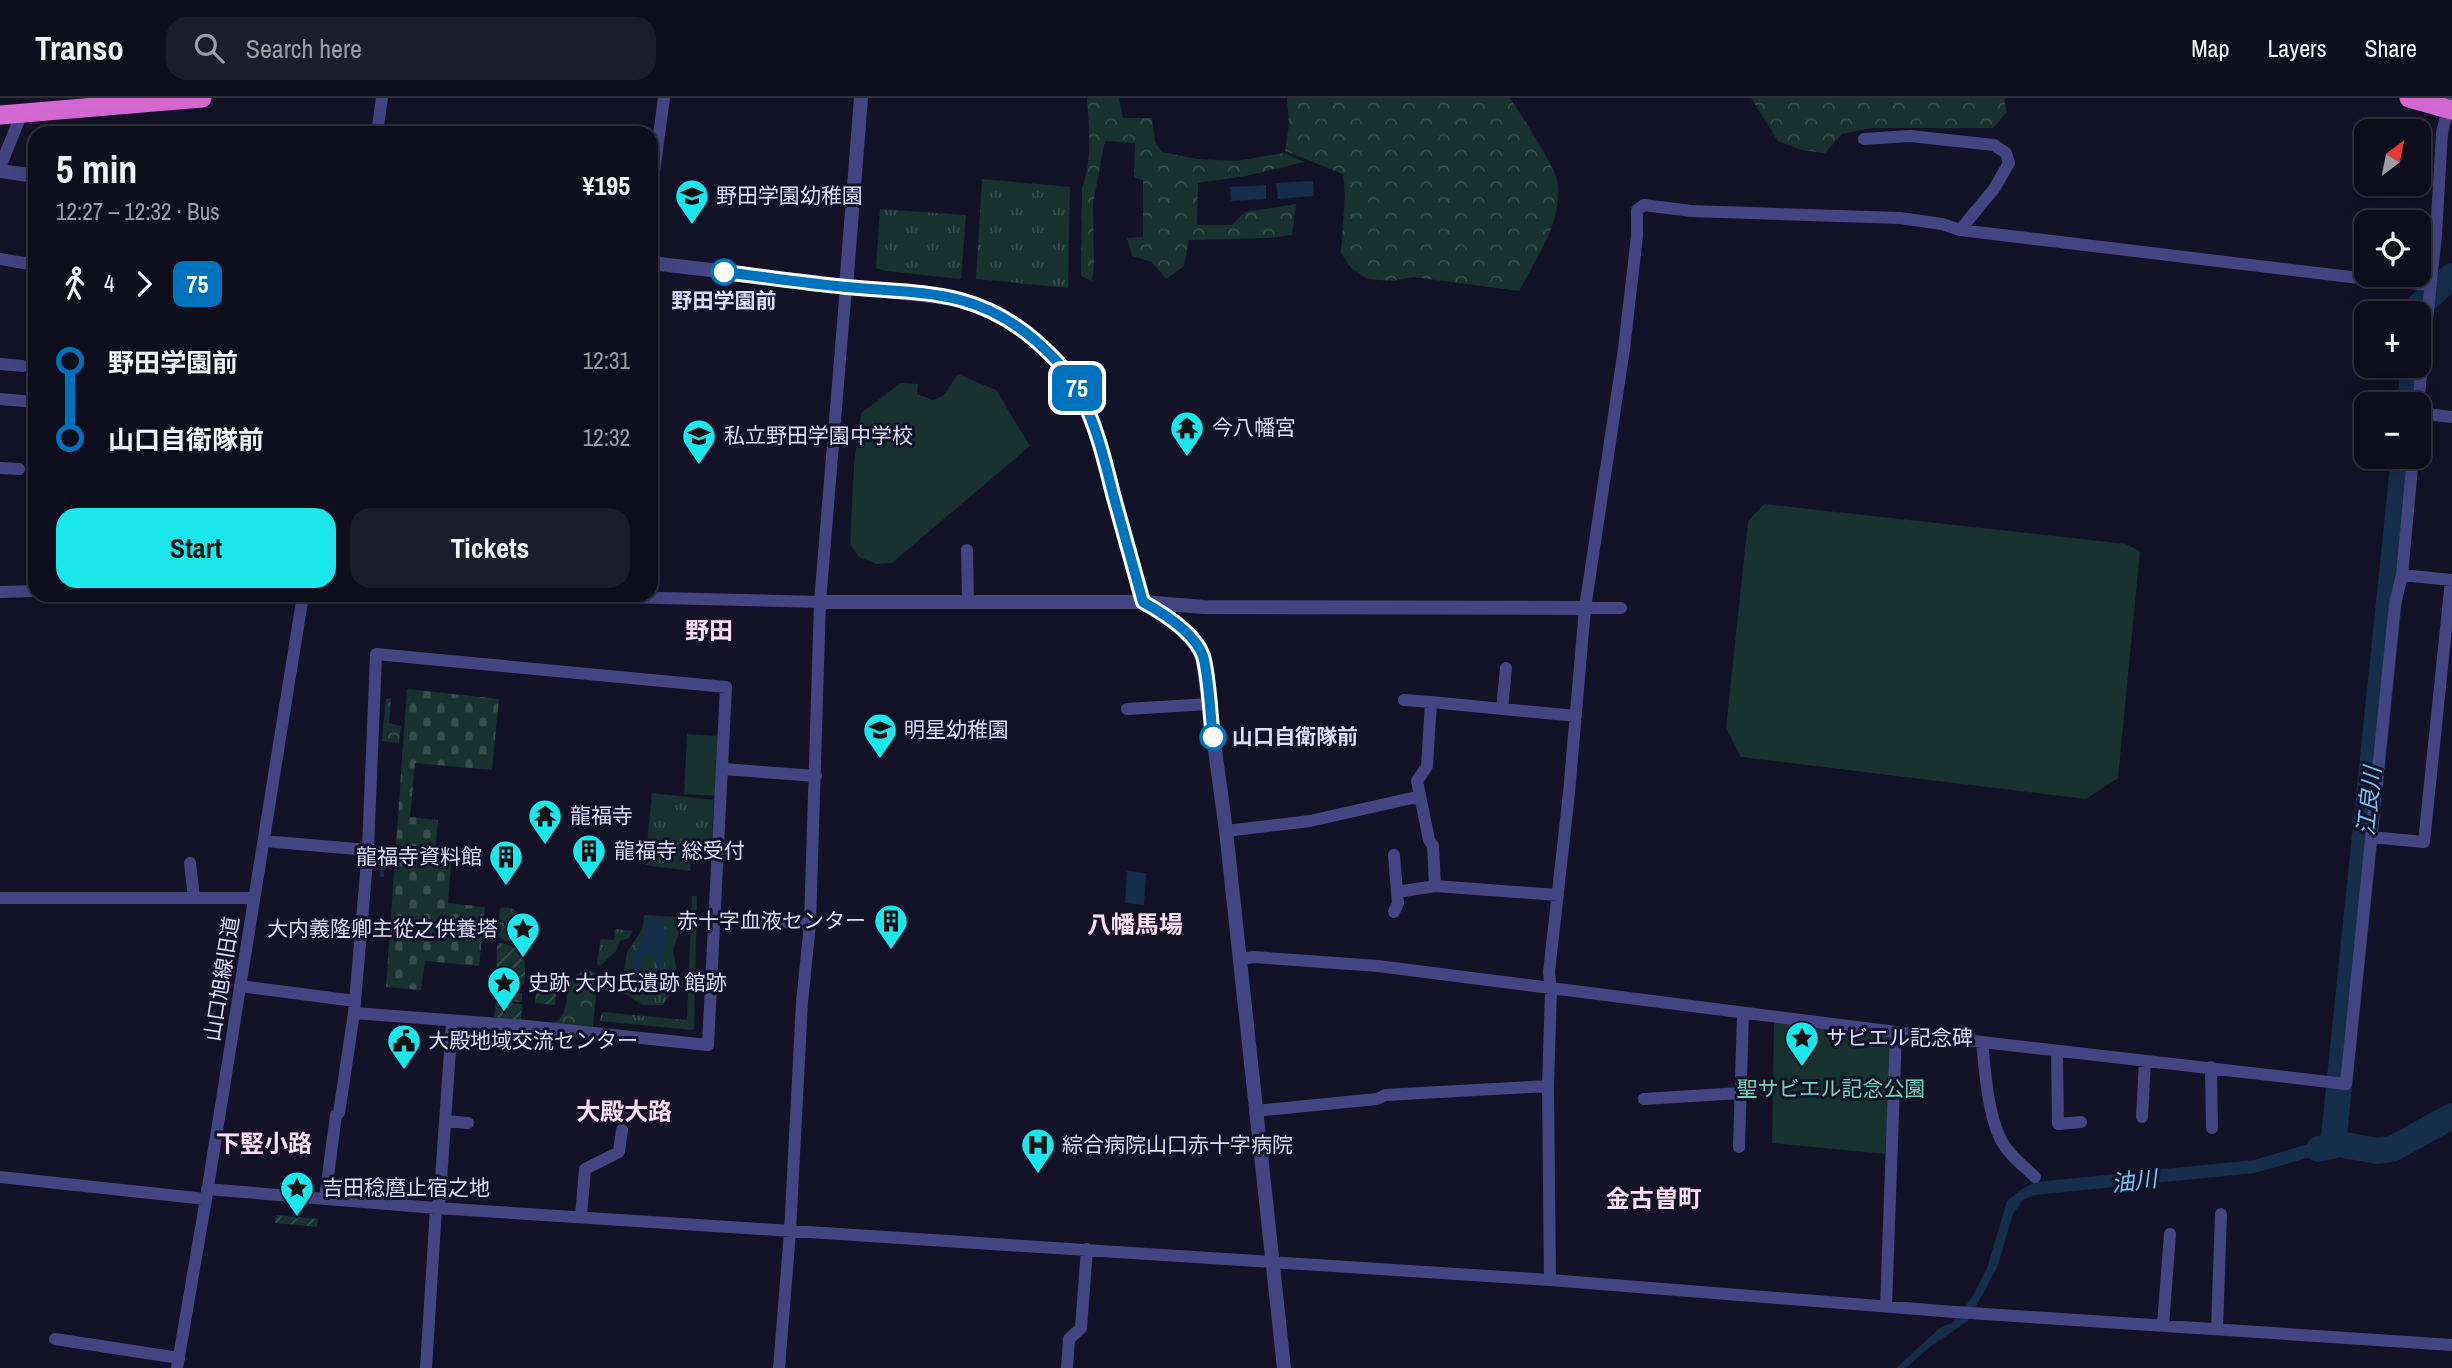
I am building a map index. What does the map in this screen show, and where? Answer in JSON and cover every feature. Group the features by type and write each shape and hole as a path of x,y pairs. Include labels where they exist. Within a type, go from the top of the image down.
{"highway":[{"path":"12,114 202,98"},
{"path":"2409,98 2450,106"}],"street":[{"path":"377,126 383,98"},
{"path":"658,142 664,98"},
{"path":"779,1368 790,1232 802,1002 810,924 820,602 861,98"},
{"path":"2431,285 2442,133 2450,106"},
{"path":"12,114 0,169 28,175"},
{"path":"1864,139 1910,136 1994,145 2006,153 2009,163 1994,189 1960,230"},
{"path":"1550,1280 1549,972 1576,716 1584,608 1624,349 1637,236 1637,210 1644,205 1691,211 1900,218 1942,224 1960,230 2354,277"},
{"path":"0,259 28,264"},
{"path":"658,264 846,287 907,291 964,300 996,312 1022,329 1062,366 1082,397 1099,442 1143,602 1163,613 1185,631 1202,654 1226,831 1284,1368"},
{"path":"2419,392 2431,287"},
{"path":"0,365 23,366"},
{"path":"0,399 28,401"},
{"path":"2431,415 2452,417"},
{"path":"0,468 19,469"},
{"path":"1240,959 1254,957 1378,966 1551,990 2346,1084 2395,604 2402,575 2412,469"},
{"path":"967,550 968,602"},
{"path":"2371,837 2424,842 2452,580 2402,575"},
{"path":"0,592 28,591"},
{"path":"658,598 820,602 1143,602 1204,607 1621,608"},
{"name":"山口旭線旧道","path":"178,1363 302,602"},
{"path":"240,986 355,1007 452,1022 708,1045 726,687 376,654 368,850 355,1007 339,1113 336,1115 330,1150 325,1199"},
{"path":"1502,709 1506,668"},
{"path":"1404,700 1576,716"},
{"path":"1431,702 1427,766 1417,781 1429,840 1433,846 1435,886"},
{"path":"1127,709 1209,704"},
{"path":"723,768 816,776"},
{"path":"1226,831 1310,821 1412,798 1420,799"},
{"path":"264,841 368,850"},
{"path":"1394,855 1398,903 1394,912"},
{"path":"190,863 194,898"},
{"path":"1397,892 1435,886 1558,895"},
{"path":"0,898 254,898"},
{"path":"756,920 810,924"},
{"path":"1739,1147 1743,1013"},
{"path":"426,1368 452,1022"},
{"path":"1886,1306 1896,1032"},
{"path":"1982,1042 1990,1103 1998,1133 2004,1146 2035,1177"},
{"path":"2057,1051 2058,1124 2081,1122"},
{"path":"2142,1117 2145,1061"},
{"path":"2211,1067 2212,1128"},
{"path":"1255,1111 1366,1100 1385,1095 1548,1086"},
{"path":"1644,1099 1740,1093"},
{"path":"445,1121 468,1123"},
{"path":"581,1216 585,1169 620,1152 622,1130"},
{"path":"0,1177 207,1194 325,1199 790,1232 1550,1280 1979,1314 2452,1345"},
{"path":"2217,1329 2221,1214"},
{"path":"2163,1325 2170,1234"},
{"path":"1067,1368 1069,1339 1081,1328 1087,1250"},
{"path":"55,1339 178,1363"}],"green space":[{"path":"1087,98 1119,98 1123,118 1152,118 1155,142 1162,152 1197,159 1236,161 1284,153 1304,162 1246,176 1198,183 1197,225 1232,225 1245,212 1296,204 1292,235 1189,240 1184,266 1166,279 1152,262 1132,256 1127,238 1143,237 1143,180 1134,177 1135,143 1105,141 1093,203 1092,281 1081,276 1082,188 1088,166 1089,143"},
{"path":"1287,98 1510,98 1545,154 1558,184 1552,226 1519,291 1413,277 1392,281 1368,279 1351,268 1341,253 1345,195 1343,174 1285,151 1289,125"},
{"path":"1751,98 2004,98 2007,112 1993,128 1871,128 1842,134 1825,153 1801,150 1778,141"},
{"path":"982,179 1070,187 1068,288 976,279"},
{"path":"880,209 966,215 961,279 876,268"},
{"path":"958,374 996,390 1030,446 892,563 876,564 859,557 850,545 854,464 861,413 901,383 918,384 917,394 933,400 943,396"},
{"path":"1764,504 2126,544 2140,551 2118,778 2086,799 1741,757 1726,728 1748,521"},
{"path":"407,689 499,699 492,770 415,763 410,817 438,820 435,853 452,855 448,903 485,907 479,966 425,961 421,990 386,987"},
{"path":"391,698 389,723 401,726 399,743 382,741 386,699"},
{"path":"687,734 719,736 716,796 684,794"},
{"path":"652,793 714,800 711,853 692,851 690,871 645,865"},
{"path":"692,896 697,896 694,1029 600,1021 602,1012 687,1020"},
{"path":"503,907 517,911 522,920 518,931 508,942 498,937 500,909"},
{"path":"644,915 681,919 673,950 679,982 663,1005 642,1005 625,994 606,990 609,981 620,979 624,972 627,952 642,930"},
{"path":"615,929 633,931 629,938 620,941 616,951 600,966 597,964 601,939 614,940"},
{"path":"499,943 515,948 523,956 525,976 521,986 496,982"},
{"path":"586,970 598,976 593,1027 551,1024 564,1012 571,981"},
{"path":"537,985 557,986 555,1005 535,1003"},
{"path":"497,986 501,986 502,992 522,993 522,1002 496,1000"},
{"path":"496,1002 522,1004 521,1020 494,1017"},
{"name":"聖サビエル記念公園","path":"1774,1021 1893,1035 1885,1154 1772,1143"},
{"path":"276,1215 318,1219 317,1227 275,1223"}],"water":[{"path":"1313,181 1314,196 1278,199 1276,183"},
{"path":"1266,185 1266,199 1231,201 1230,187"},
{"path":"1127,871 1146,873 1144,905 1125,903"},
{"path":"645,917 661,917 668,934 662,953 667,983 661,992 649,996 630,985 614,988 615,984 623,983 629,975 634,952 646,932","holes":["650,952 656,956 658,966 651,976 643,979 640,972 642,957"]},
{"path":"2318,1141 2333,1146 2321,1154 2255,1173 2034,1195 2023,1200 2013,1214 1997,1268 1968,1321 1931,1346 1906,1368 1896,1368 1941,1327 1952,1323 1973,1296 1987,1268 2007,1201 2022,1189 2036,1182 2254,1160"}],"waterway":[{"name":"江良川","path":"2424,301 2452,276"},
{"name":"江良川","path":"2411,392 2413,378"},
{"name":"江良川","path":"2333,1146 2403,469"},
{"path":"382,864 382,875"},
{"name":"油川","path":"2319,1149 2339,1144 2377,1151 2392,1149 2452,1116"}],"bus line":[{"name":"75","path":"724,272 846,287 907,291 964,300 996,312 1042,346 1062,366 1082,397 1099,442 1143,602 1163,613 1185,631 1202,654 1213,737"}],"place":[{"name":"野田学園幼稚園","path":"692,226"},
{"name":"野田学園前","path":"724,272"},
{"name":"今八幡宮","path":"1187,458"},
{"name":"私立野田学園中学校","path":"699,466"},
{"name":"山口自衛隊前","path":"1213,737"},
{"name":"明星幼稚園","path":"880,760"},
{"name":"龍福寺","path":"545,846"},
{"name":"龍福寺 総受付","path":"589,881"},
{"name":"龍福寺資料館","path":"506,887"},
{"name":"赤十字血液センター","path":"891,951"},
{"name":"大内義隆卿主從之供養塔","path":"523,959"},
{"name":"史跡 大内氏遺跡 館跡","path":"504,1013"},
{"name":"サビエル記念碑","path":"1802,1068"},
{"name":"大殿地域交流センター","path":"404,1071"},
{"name":"綜合病院山口赤十字病院","path":"1038,1175"},
{"name":"吉田稔麿止宿之地","path":"297,1218"}],"district":[{"name":"野田","path":"709,631"},
{"name":"八幡馬場","path":"1135,925"},
{"name":"大殿大路","path":"624,1112"},
{"name":"下竪小路","path":"264,1144"},
{"name":"金古曽町","path":"1654,1199"}]}
